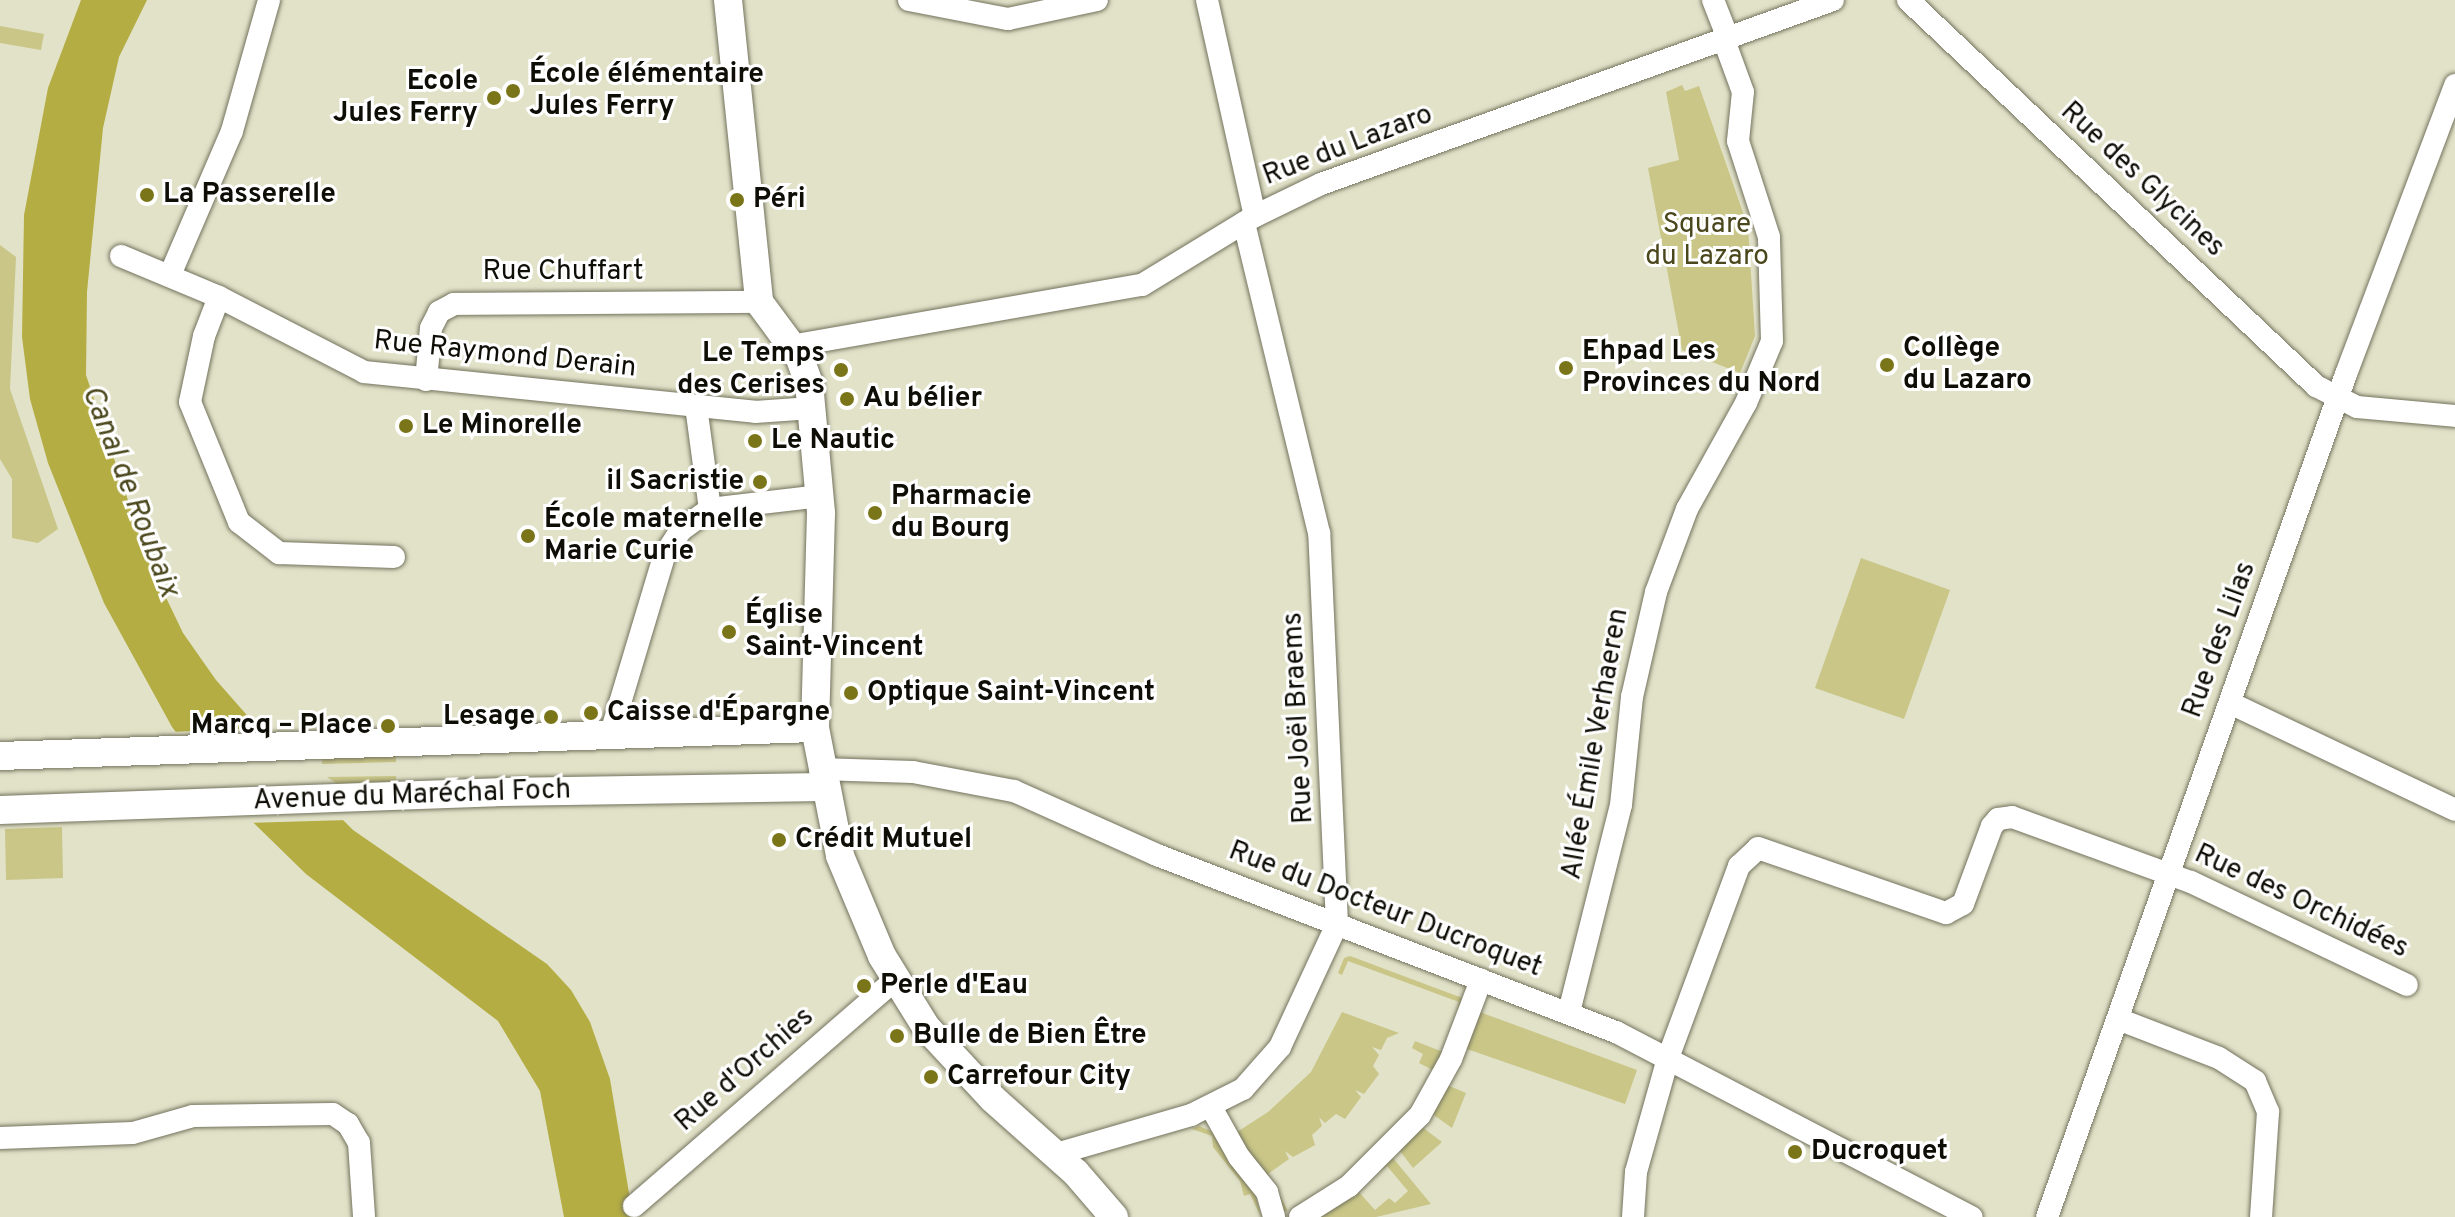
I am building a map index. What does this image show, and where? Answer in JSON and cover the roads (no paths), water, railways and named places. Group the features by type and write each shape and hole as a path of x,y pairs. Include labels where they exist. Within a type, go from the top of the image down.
{"main road":[{"path":"728,0 759,302 805,367 812,408 820,496 815,728 822,778 849,880 895,980 957,1063 1056,1154 1114,1217"},
{"name":"Avenue du Maréchal Foch","path":"0,756 815,728"},
{"name":"Avenue du Maréchal Foch","path":"0,810 372,798 822,778"}],"street":[{"path":"170,275 232,131 269,0"},
{"path":"909,0 1001,19 1097,0"},
{"name":"Rue Joël Braems","path":"1056,1154 1211,1107 1243,1089 1280,1047 1337,924 1319,533 1250,220 1207,0"},
{"name":"Allée Émile Verhaeren","path":"1569,1012 1621,805 1632,697 1656,592 1687,509 1746,403 1772,341 1769,237 1738,141 1743,92 1713,0"},
{"name":"Rue du Lazaro","path":"791,346 1142,285 1250,220 1328,181 1833,0"},
{"name":"Rue des Glycines","path":"1908,0 2337,401"},
{"name":"Rue des Lilas","path":"2047,1217 2337,401 2455,85"},
{"name":"Rue Raymond Derain","path":"121,256 219,297 352,368 426,380 755,412 812,408"},
{"path":"219,297 200,350 190,402 239,522 279,553 394,557"},
{"name":"Rue Chuffart","path":"426,380 431,328 439,312 454,304 759,302"},
{"path":"2337,401 2455,416"},
{"path":"696,406 710,509"},
{"path":"611,733 664,556 688,522 710,509 820,496"},
{"path":"2230,703 2455,810"},
{"name":"Rue du Docteur Ducroquet","path":"822,778 913,772 1014,791 1157,855 1569,1012 1668,1058 1904,1186 1972,1217"},
{"name":"Rue des Orchidées","path":"1668,1058 1739,866 1758,848 1946,913 1963,904 1992,826 2004,816 2169,874 2407,985"},
{"name":"Rue d'Orchies","path":"634,1206 895,980"},
{"path":"1300,1217 1349,1186 1420,1115 1451,1059 1481,980"},
{"path":"2118,1019 2219,1058 2255,1081 2268,1112 2261,1217"},
{"path":"1633,1217 1638,1163 1668,1058"},
{"path":"1211,1107 1239,1157 1267,1192 1274,1217"},
{"path":"0,1138 133,1133 193,1116 324,1113 348,1124 359,1143 364,1217"},
{"name":"Rue du Docteur Ducroquet","path":"1904,1186 1947,1217"}],"place":[{"name":"École élémentaire Jules Ferry","path":"513,91"},
{"name":"Ecole Jules Ferry","path":"494,98"},
{"name":"La Passerelle","path":"147,195"},
{"name":"Péri","path":"737,200"},
{"name":"Collège du Lazaro","path":"1887,365"},
{"name":"Ehpad Les Provinces du Nord","path":"1566,368"},
{"name":"Le Temps des Cerises","path":"841,370"},
{"name":"Au bélier","path":"847,399"},
{"name":"Le Minorelle","path":"406,426"},
{"name":"Le Nautic","path":"755,441"},
{"name":"il Sacristie","path":"760,482"},
{"name":"Pharmacie du Bourg","path":"875,513"},
{"name":"École maternelle Marie Curie","path":"528,536"},
{"name":"Église Saint-Vincent","path":"729,632"},
{"name":"Optique Saint-Vincent","path":"851,693"},
{"name":"Caisse d'Épargne","path":"591,713"},
{"name":"Lesage","path":"551,717"},
{"name":"Marcq – Place","path":"388,726"},
{"name":"Crédit Mutuel","path":"779,840"},
{"name":"Perle d'Eau","path":"864,986"},
{"name":"Bulle de Bien Être","path":"897,1036"},
{"name":"Carrefour City","path":"931,1077"},
{"name":"Ducroquet","path":"1795,1152"}],"park label":[{"name":"Square du Lazaro","path":"1707,241"}],"water label":[{"name":"Canal de Roubaix","path":"129,492"}]}
